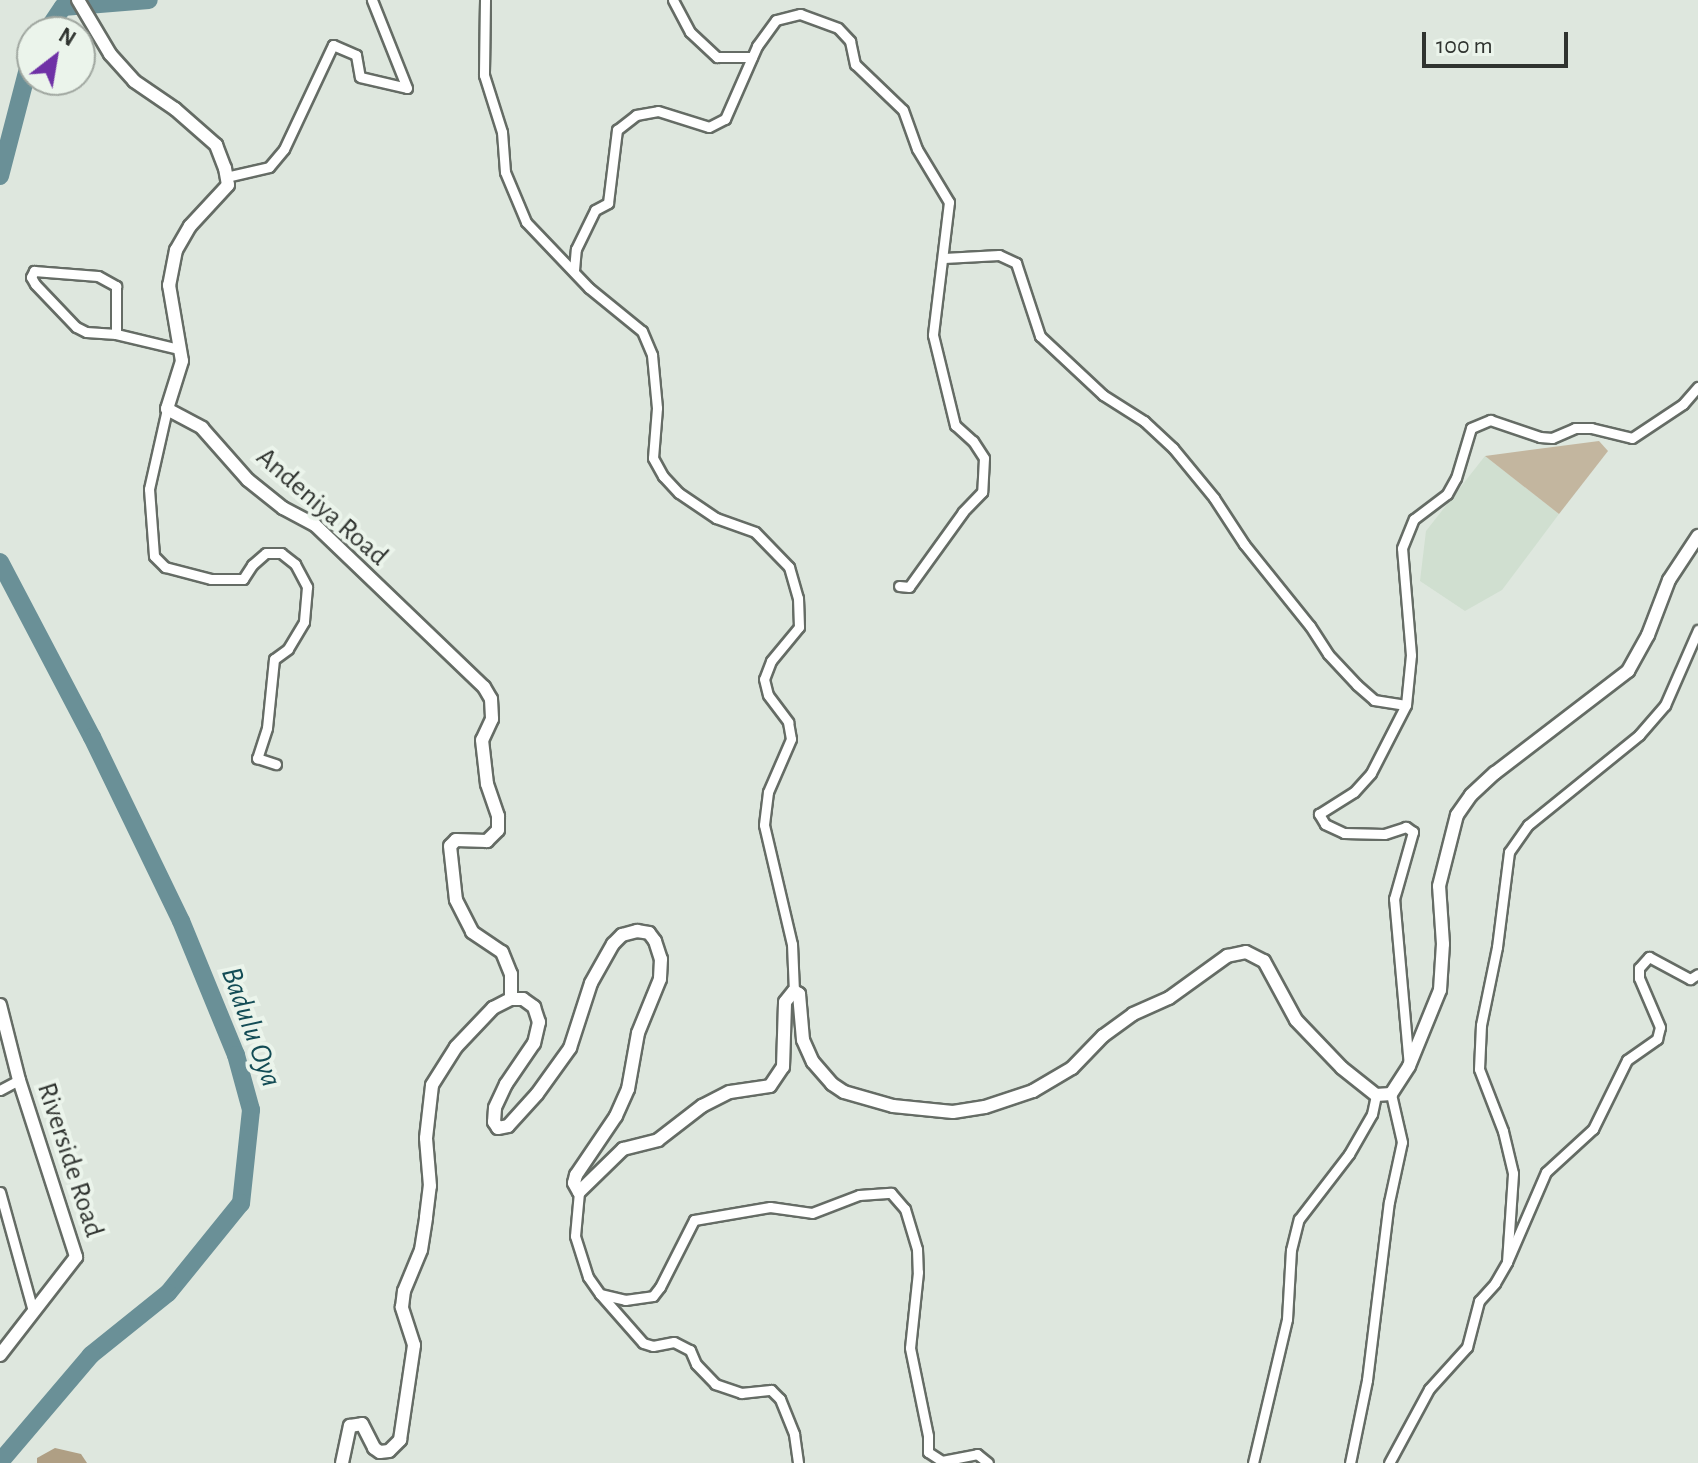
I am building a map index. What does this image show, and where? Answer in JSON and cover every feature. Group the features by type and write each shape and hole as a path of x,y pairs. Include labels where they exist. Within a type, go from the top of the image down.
{"street":[{"path":"78,0 110,54 134,81 175,109 216,145 226,177 228,185 190,226 176,250 169,285 182,361 167,409 149,489 148,512 154,556 165,567 211,579 243,579 252,565 266,553 281,553 295,564 307,587 304,622 288,649 274,659 267,728 257,758 276,764"},
{"path":"226,177 269,167 284,149 333,45 356,55 360,77 407,88 372,0"},
{"path":"485,0 484,75 502,132 505,172 526,222 589,288 642,331 652,355 657,408 653,458 663,476 679,493 716,518 755,532 789,567 798,598 799,627 771,661 764,679 768,695 788,722 791,739 768,792 764,825 792,944 794,991 785,1002 783,1067 770,1086 730,1092 702,1106 658,1140 623,1149 579,1192"},
{"path":"673,0 690,32 717,57 752,57"},
{"path":"574,270 576,249 595,210 608,203 617,130 636,115 658,111 709,127 725,119 752,57 776,20 800,14 838,28 850,41 855,64 903,110 917,149 949,202 933,335 955,425 973,441 984,458 982,492 963,512 909,587 899,586"},
{"path":"944,258 999,255 1016,263 1040,336 1103,395 1144,421 1173,448 1214,498 1244,544 1310,626 1328,654 1357,685 1374,700 1406,705"},
{"path":"116,334 116,286 98,276 34,271 31,277 35,284 76,327 179,349"},
{"path":"1409,1066 1394,899 1413,832 1406,827 1384,834 1344,833 1325,824 1319,814 1354,792 1371,773 1406,705 1411,655 1402,548 1414,519 1447,494 1456,478 1471,428 1490,420 1540,437 1552,438 1575,428 1591,428 1632,438 1683,404 1698,387"},
{"name":"Andeniya Road","path":"167,409 202,428 248,480 283,508 315,525 438,647 484,687 491,699 492,719 482,740 487,784 498,816 498,830 487,841 456,840 450,846 456,900 472,932 502,952 511,974 511,999"},
{"path":"1350,1463 1367,1380 1389,1202 1402,1142 1391,1094 1409,1066 1440,990 1443,944 1439,886 1457,815 1471,795 1495,773 1628,671 1648,635 1669,580 1698,536"},
{"path":"1507,1262 1513,1173 1503,1131 1479,1069 1481,1025 1497,947 1509,852 1528,825 1639,735 1665,705 1698,630"},
{"path":"342,1463 350,1426 362,1424 374,1448 380,1452 389,1451 400,1440 414,1345 402,1307 404,1291 421,1250 426,1217 430,1186 426,1138 432,1085 456,1047 493,1008 511,999 523,999 534,1007 539,1022 534,1043 506,1084 495,1108 494,1122 498,1128 508,1126 537,1094 570,1048 591,983 613,944 622,935 637,931 649,933 655,941 661,959 660,979 638,1033 628,1089 616,1116 576,1175 574,1183 579,1192 575,1236 588,1277 643,1343 653,1346 674,1342 690,1350 696,1364 715,1384 741,1393 771,1390 780,1399 794,1434 798,1463"},
{"path":"794,991 799,994 803,1040 813,1062 832,1084 844,1092 893,1106 953,1112 985,1107 1033,1091 1072,1068 1103,1036 1133,1014 1169,998 1227,956 1246,952 1264,961 1296,1020 1342,1068 1376,1095 1391,1094"},
{"path":"1389,1463 1429,1389 1467,1347 1479,1301 1495,1283 1507,1262 1546,1172 1593,1129 1627,1060 1657,1039 1660,1027 1639,978 1639,968 1649,957 1690,979 1698,974"},
{"name":"Riverside Road","path":"0,1005 19,1080 76,1257 0,1355"},
{"path":"0,1055 11,1041"},
{"path":"0,1090 19,1080"},
{"path":"1253,1463 1287,1319 1291,1250 1299,1219 1349,1154 1372,1114 1376,1095"},
{"path":"0,1192 33,1311"},
{"path":"600,1294 625,1300 653,1296 694,1220 770,1207 812,1213 859,1195 891,1193 899,1198 917,1249 918,1272 910,1348 928,1436 928,1452 942,1461 977,1454 988,1463"}],"shaded area":[{"path":"1599,441 1608,451 1559,514 1485,456"},
{"path":"1485,456 1559,514 1502,590 1465,611 1420,581 1426,531"},
{"path":"55,1448 81,1454 87,1463 37,1463 37,1458"}],"waterway":[{"name":"Badulu Oya","path":"57,16 63,7 149,0"},
{"name":"Badulu Oya","path":"0,176 21,96"},
{"name":"Badulu Oya","path":"0,562 92,737 181,921 236,1055 251,1110 241,1203 168,1293 91,1355 0,1462"}]}
